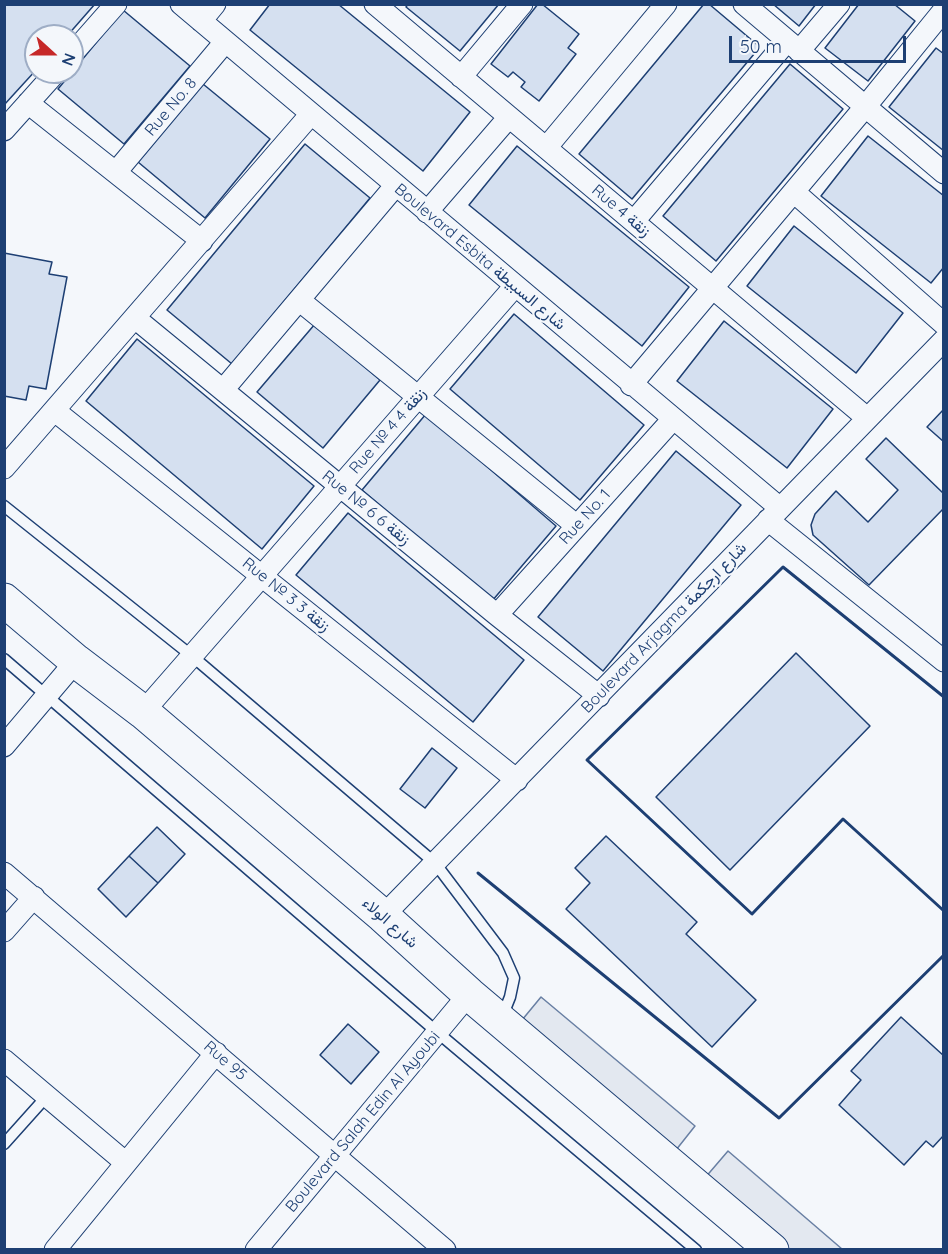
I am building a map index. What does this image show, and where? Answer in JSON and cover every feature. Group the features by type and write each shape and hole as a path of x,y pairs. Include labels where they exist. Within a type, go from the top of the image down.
{"main road":[{"name":"شارع الولاء","path":"4,600 76,661 143,712 383,916 500,1020 772,1250"}],"street":[{"path":"84,40 116,4"},
{"name":"Boulevard Esbita شارع السبيطة","path":"181,4 673,419 774,514 944,661"},
{"path":"201,21 215,4"},
{"path":"461,76 522,4"},
{"path":"546,148 666,4"},
{"path":"744,4 944,173"},
{"path":"634,221 793,46 838,4"},
{"name":"Rue 4 زنقة","path":"380,6 867,418"},
{"path":"632,385 944,10"},
{"name":"Rue No. 8","path":"116,171 225,42"},
{"path":"4,130 45,84"},
{"path":"28,103 202,241"},
{"path":"4,468 311,114"},
{"path":"427,212 509,117"},
{"path":"223,390 396,185"},
{"path":"794,192 944,324"},
{"name":"Rue № 4 زنقة 4","path":"143,712 515,286"},
{"path":"299,300 577,526"},
{"name":"Rue № 6 زنقة 6","path":"135,318 496,615 599,696"},
{"name":"Boulevard Arjagma شارع ارجكمة","path":"383,916 944,340"},
{"name":"Rue № 3 زنقة 3","path":"55,411 517,780"},
{"name":"Rue No. 1","path":"496,615 673,419"},
{"path":"4,746 76,661"},
{"name":"Rue 95","path":"4,873 445,1250"},
{"path":"4,931 34,897"},
{"name":"Boulevard Salah Edin Al Ayoubi","path":"256,1250 469,993"},
{"path":"55,1250 216,1053"},
{"path":"4,1060 126,1163"}],"lane":[{"path":"4,506 192,656 435,863 503,952 514,978 510,997 500,1020"},
{"path":"4,659 437,1032 696,1250"},
{"path":"4,1144 47,1096"}],"shaded area":[{"path":"541,997 695,1126 676,1150 522,1020"},
{"path":"728,1151 842,1249 785,1249 704,1179"}],"building":[{"path":"4,4 95,4 78,24 24,24 24,83 4,105"},
{"path":"270,4 338,4 470,112 423,171 250,30"},
{"path":"408,4 499,4 460,51 406,7"},
{"path":"538,4 542,4 579,34 568,48 576,54 539,101 521,87 525,82 513,72 508,77 491,64"},
{"path":"704,4 709,4 760,47 632,199 579,154"},
{"path":"773,4 816,4 799,26"},
{"path":"859,4 894,4 915,21 868,81 825,48"},
{"path":"123,10 190,66 124,144 58,89 62,84 84,84 84,57"},
{"path":"936,48 944,54 944,151 889,107"},
{"path":"790,64 843,109 716,261 663,216"},
{"path":"203,84 270,139 205,218 138,162"},
{"path":"868,136 944,196 944,267 931,283 821,196"},
{"path":"305,144 370,198 232,364 167,310"},
{"path":"517,146 689,287 642,346 469,205"},
{"path":"794,226 903,313 856,373 747,286"},
{"path":"4,253 52,262 49,274 67,277 46,389 29,386 26,400 4,396"},
{"path":"514,314 644,425 580,500 450,389"},
{"path":"724,321 833,409 787,468 677,381"},
{"path":"315,324 380,380 323,448 257,392"},
{"path":"137,339 314,486 262,549 86,401"},
{"path":"944,409 944,442 927,427"},
{"path":"426,414 556,526 492,601 362,490"},
{"path":"886,438 944,494 944,508 869,585 813,535 811,525 815,514 836,491 868,522 898,490 866,459"},
{"path":"676,451 741,505 603,671 538,617"},
{"path":"348,513 524,660 473,722 296,575"},
{"path":"796,653 870,726 730,870 656,797"},
{"path":"432,748 457,768 425,808 400,789"},
{"path":"157,827 185,854 158,883 129,856"},
{"path":"606,836 697,922 686,934 756,1000 712,1047 566,909 590,883 575,868"},
{"path":"129,856 158,883 126,917 98,889"},
{"path":"901,1017 944,1056 944,1135 933,1147 926,1141 904,1165 839,1105 861,1080 851,1071"},
{"path":"348,1024 379,1052 351,1084 320,1055"}],"wall":[{"path":"944,697 783,567 587,760 752,914 843,819 944,911"},
{"path":"478,873 779,1118 944,955"}]}
